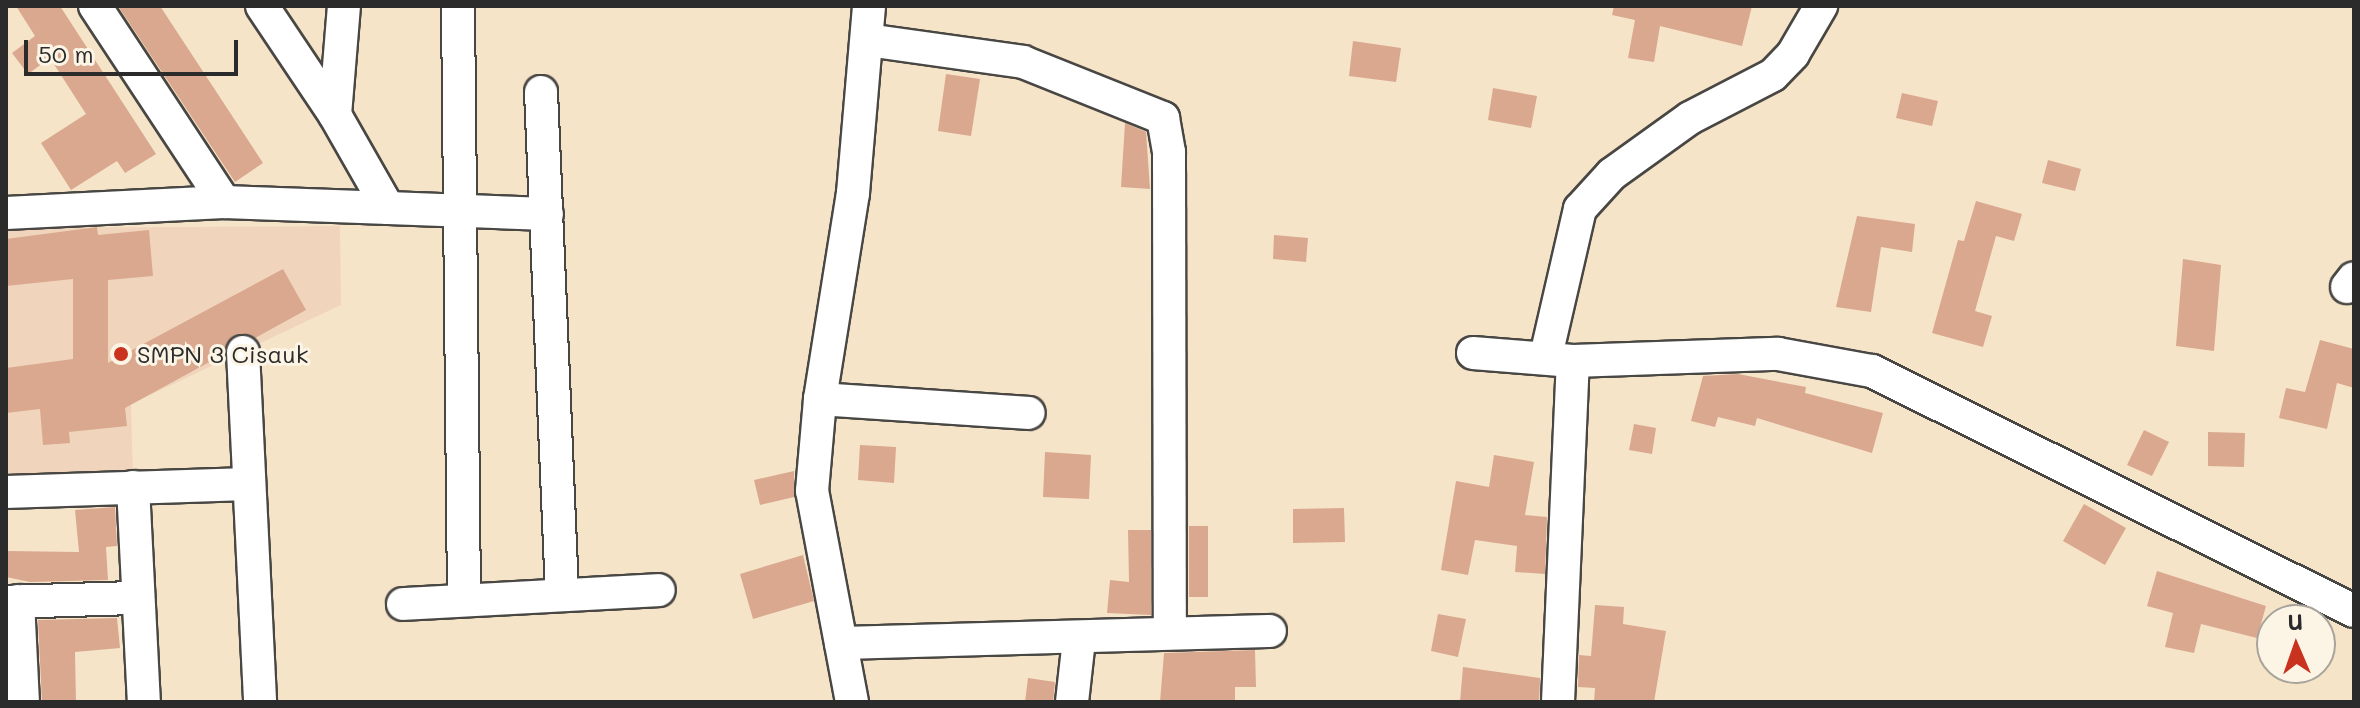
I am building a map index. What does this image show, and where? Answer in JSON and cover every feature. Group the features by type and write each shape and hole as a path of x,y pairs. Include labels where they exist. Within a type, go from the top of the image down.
{"street":[{"path":"95,6 224,202"},
{"path":"262,6 335,115 388,208"},
{"path":"335,115 344,6"},
{"path":"458,6 464,600"},
{"path":"852,702 812,491 820,399 853,193 869,6"},
{"path":"1558,702 1560,359 1580,209 1612,174 1690,118 1773,75 1793,54 1821,6"},
{"path":"867,40 1023,62 1163,118 1169,152 1170,632"},
{"path":"541,92 562,593"},
{"path":"6,213 224,202 547,214"},
{"path":"243,352 247,484 260,702"},
{"path":"1473,353 1560,359 1778,354 1872,371 2354,611"},
{"path":"820,399 1029,413"},
{"path":"6,492 247,484"},
{"path":"133,487 136,598 144,702"},
{"path":"403,604 659,590"},
{"path":"23,702 12,601 136,598"},
{"path":"841,643 1079,640 1170,632 1270,631"},
{"path":"1072,702 1079,640"}],"shaded area":[{"name":"SMPN 3 Cisauk","path":"340,226 341,305 131,404 133,480 6,487 6,228"}],"building":[{"path":"16,6 60,6 156,154 125,173 117,161 71,190 41,143 86,114 50,58 28,74 12,53 35,36"},
{"path":"118,6 160,6 263,163 235,182"},
{"path":"1614,6 1752,6 1742,46 1660,26 1654,62 1628,58 1635,20 1612,15"},
{"path":"1353,41 1401,48 1396,82 1349,76"},
{"path":"946,74 980,79 971,136 938,131"},
{"path":"1493,88 1537,96 1531,128 1488,120"},
{"path":"1902,93 1938,101 1932,126 1896,118"},
{"path":"1125,123 1146,132 1150,189 1121,187"},
{"path":"2048,160 2081,169 2075,191 2042,183"},
{"path":"1976,201 2022,214 2014,241 1996,236 1975,311 1992,316 1983,347 1932,333 1958,240 1964,241"},
{"path":"1857,216 1915,224 1912,252 1881,247 1871,312 1836,307"},
{"path":"97,227 98,235 149,230 153,276 108,280 108,363 283,269 306,310 255,338 232,337 224,354 125,408 127,426 69,432 70,443 43,445 40,409 6,413 6,368 73,359 73,279 6,286 6,239"},
{"path":"1274,235 1308,238 1306,262 1273,259"},
{"path":"2183,259 2221,265 2214,351 2176,346"},
{"path":"2320,340 2354,349 2354,388 2337,383 2327,429 2279,418 2286,388 2305,392"},
{"path":"1738,374 1806,387 1805,393 1883,413 1872,453 1757,418 1755,426 1718,417 1715,427 1691,421 1703,376"},
{"path":"1634,424 1656,428 1652,454 1629,450"},
{"path":"2144,430 2169,442 2152,476 2127,465"},
{"path":"2208,432 2245,433 2244,467 2208,466"},
{"path":"860,445 896,447 894,483 858,480"},
{"path":"1045,452 1091,455 1089,499 1043,497"},
{"path":"1494,455 1534,462 1525,515 1547,517 1545,574 1515,572 1517,546 1475,540 1468,575 1441,570 1456,481 1489,487"},
{"path":"794,471 794,497 760,505 754,480"},
{"path":"2084,504 2126,528 2105,565 2063,541"},
{"path":"115,507 117,546 106,547 108,580 30,582 6,577 6,551 79,552 75,510"},
{"path":"1344,508 1345,542 1293,543 1293,509"},
{"path":"1189,526 1208,526 1208,597 1189,597"},
{"path":"1128,530 1151,530 1151,615 1107,613 1110,580 1129,582"},
{"path":"803,555 814,601 753,619 740,574"},
{"path":"2157,571 2260,604 2256,604 2256,638 2201,624 2194,653 2165,647 2173,613 2147,606"},
{"path":"1595,605 1624,607 1623,624 1666,631 1654,702 1594,702 1595,688 1578,687 1579,655 1591,656"},
{"path":"1438,614 1466,619 1458,657 1431,651"},
{"path":"117,618 120,648 75,652 76,702 42,702 38,620"},
{"path":"1255,650 1256,687 1235,687 1235,702 1160,702 1164,653"},
{"path":"1463,667 1540,678 1539,702 1460,702"},
{"path":"1028,678 1055,682 1053,702 1025,702"}],"place":[{"name":"SMPN 3 Cisauk","path":"121,354"}]}
